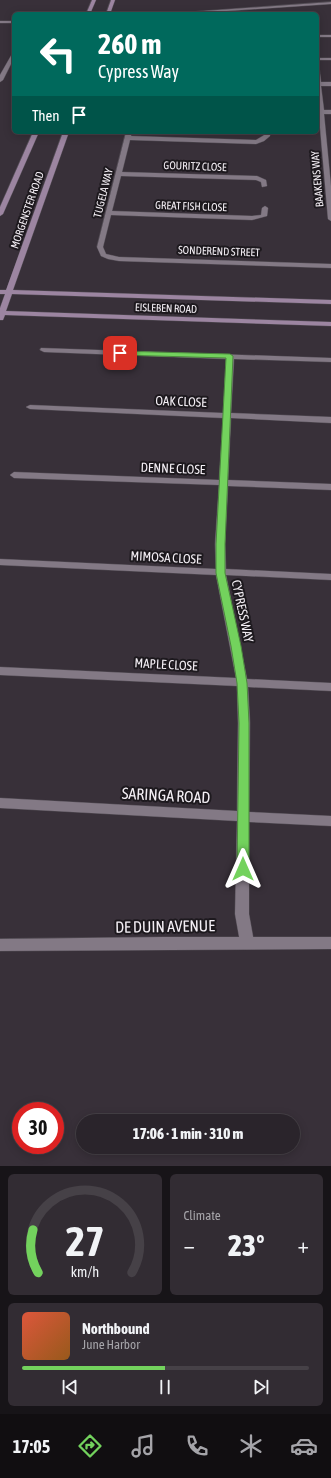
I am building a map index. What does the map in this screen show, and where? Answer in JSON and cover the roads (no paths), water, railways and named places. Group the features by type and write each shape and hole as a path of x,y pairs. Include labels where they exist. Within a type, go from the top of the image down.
{"main road":[{"path":"89,12 94,0"},
{"path":"109,12 113,0"},
{"name":"MORGENSTER ROAD","path":"0,214 35,134"},
{"name":"MORGENSTER ROAD","path":"1,315 65,134"},
{"name":"EISLEBEN ROAD","path":"0,292 331,302"},
{"name":"EISLEBEN ROAD","path":"1,315 331,324"}],"street":[{"path":"278,0 286,7"},
{"path":"198,12 331,3"},
{"path":"0,22 12,22"},
{"path":"319,36 331,36"},
{"path":"0,80 12,58"},
{"path":"319,59 331,59"},
{"path":"319,84 331,84"},
{"name":"BAAKENS WAY","path":"319,84 324,144 329,180 331,218"},
{"path":"321,112 331,112"},
{"path":"128,135 256,142 262,140 268,135"},
{"name":"TUGELA WAY","path":"106,257 101,252 100,247 128,135"},
{"path":"324,144 331,144"},
{"name":"GOURITZ CLOSE","path":"118,174 257,178 264,181 264,186"},
{"name":"GREAT FISH CLOSE","path":"109,213 256,218 264,216 265,208"},
{"name":"SONDEREND STREET","path":"106,257 331,266"},
{"path":"44,350 331,360"},
{"name":"CYPRESS WAY","path":"230,356 220,573 236,646 242,683 244,723 242,914 247,942"},
{"name":"OAK CLOSE","path":"30,406 331,420"},
{"name":"DENNE CLOSE","path":"14,475 331,487"},
{"name":"MIMOSA CLOSE","path":"0,562 331,577"},
{"name":"MAPLE CLOSE","path":"0,671 331,687"},
{"name":"SARINGA ROAD","path":"0,803 331,821"},
{"name":"DE DUIN AVENUE","path":"0,945 247,942 331,943"}]}
